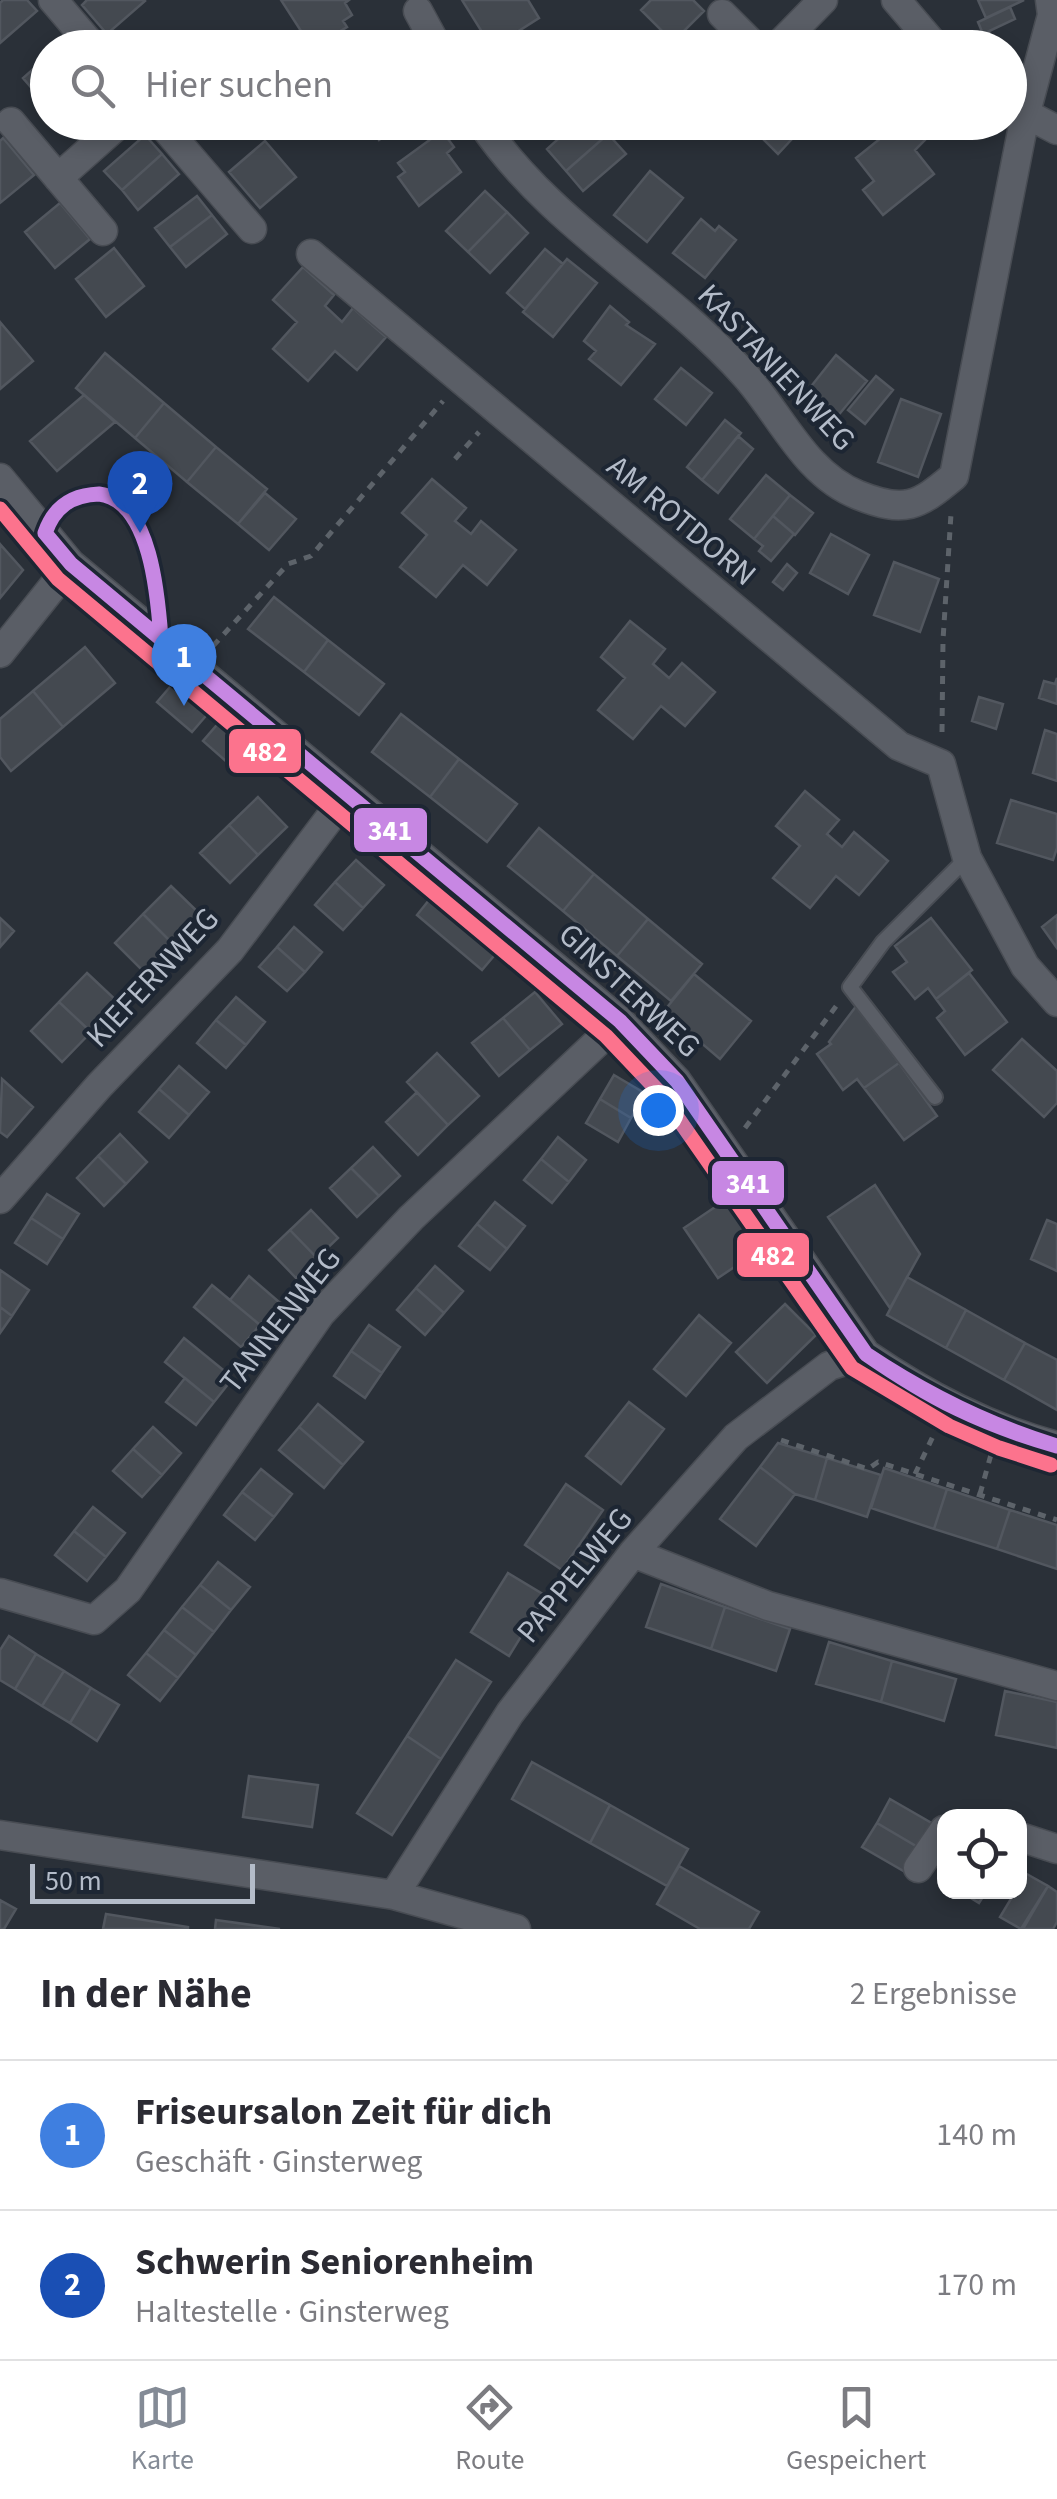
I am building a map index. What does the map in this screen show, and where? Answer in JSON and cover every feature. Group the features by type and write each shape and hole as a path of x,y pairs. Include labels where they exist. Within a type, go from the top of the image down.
{"street":[{"path":"53,0 79,30"},
{"path":"794,30 823,0"},
{"path":"896,0 922,30"},
{"path":"1027,86 1052,15 1050,0"},
{"path":"418,11 428,30"},
{"path":"722,14 738,30"},
{"path":"1027,115 1057,130"},
{"path":"10,122 103,231"},
{"path":"58,178 101,140"},
{"path":"175,140 252,229"},
{"name":"KASTANIENWEG","path":"493,140 549,205 678,310 746,376 809,460 855,494 897,506 923,502 954,476"},
{"path":"954,476 1013,140"},
{"name":"AM ROTDORN","path":"312,254 899,746 942,764"},
{"name":"GINSTERWEG","path":"0,478 72,564 620,1021 677,1080 866,1354 948,1405 998,1429 1057,1446"},
{"path":"0,653 72,564"},
{"path":"942,764 967,858 1025,966 1057,1002"},
{"name":"KIEFERNWEG","path":"0,1199 98,1086 230,950 347,794"},
{"name":"TANNENWEG","path":"0,1593 94,1620 128,1590 321,1313 411,1218 620,1021"},
{"name":"PAPPELWEG","path":"394,1895 510,1712 633,1553 736,1438 829,1366 866,1354"},
{"path":"633,1553 768,1606 1057,1686"},
{"path":"0,1835 394,1895 516,1929"},
{"path":"1027,1839 1057,1850"},
{"path":"918,1868 937,1840"}],"lane":[{"path":"45,533 59,506 74,498 108,494 124,503 140,533 159,600 162,640"},
{"path":"934,1097 850,987 882,942 967,858"}],"path":[{"path":"455,460 498,410"},
{"path":"194,666 288,564 311,556 424,423"},
{"path":"942,764 943,640 954,476"},
{"path":"728,1151 850,987"},
{"path":"915,1474 948,1405"},
{"path":"748,1428 868,1468 878,1462 1057,1520"},
{"path":"980,1495 998,1429"}],"building":[{"path":"27,0 37,11 0,43 0,3"},
{"path":"87,0 145,1 112,30 104,30 82,5"},
{"path":"281,0 349,0 345,3 352,15 343,21 347,27 300,30"},
{"path":"462,0 528,0 539,18 520,30 481,30"},
{"path":"651,0 693,0 704,11 685,30 661,30 641,10"},
{"path":"978,0 1024,0 986,18"},
{"path":"1010,7 1015,19 992,30 981,30 978,22"},
{"path":"3,138 34,175 0,203 0,141"},
{"path":"139,140 149,140 162,154 122,190 104,171"},
{"path":"430,140 449,140 454,147 447,153 461,172 419,206 398,177 405,172 398,163"},
{"path":"557,140 601,140 566,171 547,149"},
{"path":"601,140 613,140 626,154 583,191 566,171"},
{"path":"764,140 791,140 778,154"},
{"path":"878,140 925,140 915,150 934,174 883,215 863,190 874,181 856,158"},
{"path":"265,141 296,177 260,208 229,172"},
{"path":"162,154 179,174 138,210 122,190"},
{"path":"650,171 683,198 647,242 614,215"},
{"path":"485,191 507,212 468,252 446,231"},
{"path":"197,196 212,215 170,247 155,228"},
{"path":"60,203 90,239 55,268 25,232"},
{"path":"507,212 528,233 490,273 468,252"},
{"path":"212,215 227,234 186,267 170,247"},
{"path":"701,219 715,231 719,226 736,240 705,278 673,253"},
{"path":"114,248 144,286 106,317 76,279"},
{"path":"545,249 563,264 525,309 507,293"},
{"path":"567,259 597,283 553,337 523,312"},
{"path":"303,267 334,295 325,306 342,322 353,308 386,337 357,370 335,351 308,381 273,349 297,322 273,300"},
{"path":"610,306 629,322 626,325 655,344 621,385 589,359 596,351 584,341"},
{"path":"0,322 33,361 0,389"},
{"path":"105,353 164,403 135,438 76,388"},
{"path":"836,355 867,381 831,424 801,399"},
{"path":"681,368 712,393 686,425 655,399"},
{"path":"876,376 893,390 865,424 848,410"},
{"path":"84,395 115,422 57,471 30,441"},
{"path":"901,399 941,414 918,477 878,462"},
{"path":"164,403 216,447 187,482 135,438"},
{"path":"725,420 741,433 702,480 687,467"},
{"path":"738,436 753,449 718,493 702,480"},
{"path":"216,447 267,489 238,524 187,482"},
{"path":"766,475 790,495 754,539 730,519"},
{"path":"432,479 466,508 455,521 471,534 481,521 516,550 487,585 463,565 436,597 400,567 427,535 402,513"},
{"path":"265,493 296,519 269,550 238,524"},
{"path":"790,495 813,513 795,535 773,516"},
{"path":"773,516 794,534 771,561 759,551 763,546 754,539"},
{"path":"831,534 869,555 848,594 810,573"},
{"path":"0,544 23,570 0,598"},
{"path":"894,562 939,579 920,632 874,615"},
{"path":"787,564 797,573 783,590 773,582"},
{"path":"274,597 328,640 304,672 248,629"},
{"path":"630,621 665,649 653,664 669,678 682,663 715,692 685,726 661,706 633,739 598,710 625,678 601,657"},
{"path":"328,640 384,684 359,715 304,672"},
{"path":"85,647 115,683 63,727 33,691"},
{"path":"1057,678 1057,704 1039,698 1044,681 1055,684"},
{"path":"176,680 211,710 192,732 157,702"},
{"path":"33,691 63,727 11,771 0,757 0,719"},
{"path":"979,697 1003,704 996,729 972,721"},
{"path":"401,714 459,759 430,797 372,752"},
{"path":"222,719 255,747 236,770 203,741"},
{"path":"1045,730 1057,734 1057,781 1033,773"},
{"path":"459,759 517,804 487,842 430,797"},
{"path":"805,791 839,820 827,834 842,847 854,832 888,861 859,895 836,876 810,908 773,878 800,846 776,826"},
{"path":"258,797 287,827 258,855 229,825"},
{"path":"1011,800 1057,814 1053,860 997,843"},
{"path":"229,825 258,855 230,883 200,853"},
{"path":"539,828 594,874 563,911 508,866"},
{"path":"356,860 384,885 363,908 335,882"},
{"path":"594,874 648,919 617,956 563,911"},
{"path":"335,882 363,908 343,930 315,905"},
{"path":"171,886 201,915 173,944 143,914"},
{"path":"433,895 499,950 482,970 417,915"},
{"path":"143,914 173,944 145,973 115,943"},
{"path":"1057,915 1057,948 1042,927"},
{"path":"0,918 14,931 0,947"},
{"path":"931,918 972,970 936,999 928,988 915,999 893,972 907,962 895,946"},
{"path":"648,919 702,964 671,1001 617,956"},
{"path":"294,927 322,952 305,972 277,947"},
{"path":"277,947 305,972 287,991 259,967"},
{"path":"87,973 119,1003 91,1032 59,1002"},
{"path":"969,973 1007,1022 965,1055 937,1018 945,1011 936,999"},
{"path":"694,974 751,1021 720,1059 664,1011"},
{"path":"535,992 562,1024 530,1050 503,1018"},
{"path":"236,997 265,1022 246,1045 216,1020"},
{"path":"59,1002 91,1032 62,1062 31,1031"},
{"path":"857,1005 899,1063 864,1088 857,1079 843,1090 817,1054 831,1044"},
{"path":"503,1018 530,1050 499,1076 472,1043"},
{"path":"216,1020 246,1045 226,1068 197,1043"},
{"path":"1022,1039 1057,1071 1057,1103 1044,1117 993,1070"},
{"path":"437,1053 479,1096 448,1125 407,1082"},
{"path":"899,1063 937,1116 904,1140 864,1088"},
{"path":"179,1066 209,1092 189,1115 159,1089"},
{"path":"614,1075 646,1094 631,1118 600,1099"},
{"path":"2,1079 33,1107 7,1137 0,1132"},
{"path":"159,1089 189,1115 169,1138 139,1112"},
{"path":"417,1092 448,1125 418,1155 386,1122"},
{"path":"600,1099 631,1118 618,1142 586,1123"},
{"path":"120,1134 147,1162 126,1184 98,1156"},
{"path":"558,1137 586,1160 569,1182 541,1159"},
{"path":"373,1147 400,1176 379,1196 351,1168"},
{"path":"98,1156 126,1184 104,1206 77,1178"},
{"path":"541,1159 569,1182 552,1203 524,1180"},
{"path":"351,1168 379,1196 357,1217 330,1188"},
{"path":"875,1185 920,1254 890,1308 828,1217"},
{"path":"47,1194 79,1214 63,1239 31,1218"},
{"path":"727,1199 761,1249 718,1278 684,1228"},
{"path":"495,1202 525,1226 507,1249 477,1224"},
{"path":"311,1210 338,1238 317,1258 290,1230"},
{"path":"31,1218 63,1239 47,1264 15,1243"},
{"path":"1047,1220 1057,1224 1057,1271 1031,1259"},
{"path":"477,1224 507,1249 490,1270 459,1246"},
{"path":"290,1230 317,1258 296,1278 269,1250"},
{"path":"435,1266 463,1291 444,1313 416,1288"},
{"path":"0,1270 29,1290 12,1316 0,1307"},
{"path":"249,1276 279,1302 260,1325 230,1300"},
{"path":"907,1277 966,1310 946,1348 887,1315"},
{"path":"212,1285 260,1325 241,1347 194,1307"},
{"path":"416,1288 444,1313 425,1335 397,1310"},
{"path":"785,1304 816,1335 767,1383 736,1352"},
{"path":"0,1307 12,1316 0,1333"},
{"path":"966,1310 1025,1343 1004,1380 946,1348"},
{"path":"699,1315 731,1343 686,1396 654,1369"},
{"path":"369,1325 400,1347 382,1373 351,1351"},
{"path":"184,1338 233,1378 214,1402 165,1362"},
{"path":"1025,1343 1057,1360 1057,1410 1004,1380"},
{"path":"351,1351 382,1373 365,1398 334,1376"},
{"path":"185,1378 214,1402 196,1425 166,1402"},
{"path":"629,1402 664,1429 621,1484 586,1456"},
{"path":"318,1404 363,1442 343,1465 299,1427"},
{"path":"153,1427 181,1453 162,1475 133,1449"},
{"path":"299,1427 343,1465 324,1488 279,1450"},
{"path":"778,1443 827,1458 815,1500 795,1494 760,1467"},
{"path":"133,1449 162,1475 142,1497 113,1471"},
{"path":"827,1458 881,1475 867,1517 815,1500"},
{"path":"760,1467 795,1494 756,1546 720,1519"},
{"path":"884,1468 947,1489 934,1529 871,1508"},
{"path":"261,1469 292,1494 274,1517 242,1492"},
{"path":"566,1484 603,1510 562,1570 525,1545"},
{"path":"947,1489 1010,1510 997,1549 934,1529"},
{"path":"242,1492 274,1517 255,1540 224,1515"},
{"path":"93,1507 125,1533 106,1557 74,1531"},
{"path":"1010,1510 1057,1525 1057,1569 997,1549"},
{"path":"74,1531 106,1557 87,1581 55,1555"},
{"path":"218,1562 250,1587 231,1610 200,1585"},
{"path":"508,1573 546,1596 509,1656 471,1632"},
{"path":"661,1584 725,1607 711,1649 646,1627"},
{"path":"200,1585 231,1610 214,1632 182,1607"},
{"path":"182,1607 214,1632 196,1655 164,1630"},
{"path":"725,1607 790,1629 776,1671 711,1649"},
{"path":"164,1630 196,1655 178,1678 146,1653"},
{"path":"9,1636 36,1654 15,1689 0,1680 0,1650"},
{"path":"829,1642 892,1661 881,1702 816,1684"},
{"path":"146,1653 178,1678 160,1701 128,1675"},
{"path":"36,1654 64,1671 42,1706 15,1689"},
{"path":"456,1660 491,1682 441,1759 407,1736"},
{"path":"892,1661 956,1679 944,1721 881,1702"},
{"path":"64,1671 91,1688 70,1723 42,1706"},
{"path":"91,1688 119,1705 97,1741 70,1723"},
{"path":"1005,1691 1057,1702 1057,1748 996,1735"},
{"path":"407,1736 441,1759 392,1835 357,1813"},
{"path":"532,1762 610,1805 590,1843 512,1799"},
{"path":"249,1776 318,1785 312,1827 243,1817"},
{"path":"890,1799 935,1825 921,1849 877,1823"},
{"path":"610,1805 688,1849 667,1886 590,1843"},
{"path":"877,1823 921,1849 907,1873 862,1847"},
{"path":"679,1866 759,1912 749,1929 700,1929 657,1904"},
{"path":"1027,1874 1048,1886 1021,1929 1000,1917 1011,1899 1027,1899"},
{"path":"1048,1886 1057,1892 1057,1922 1053,1929 1023,1929"},
{"path":"0,1900 16,1909 4,1929 0,1929"},
{"path":"106,1914 188,1927 188,1929 103,1929"},
{"path":"216,1920 280,1929 215,1929"}],"transit line":[{"name":"341","path":"99,494 116,500 141,531 154,576 161,639 71,564 45,533 53,516 65,504 99,494"},
{"name":"482","path":"0,509 58,579 606,1036 661,1094 852,1368 949,1426 1051,1465"},
{"name":"341","path":"161,639 620,1021"},
{"name":"341","path":"161,639 620,1021"},
{"name":"341","path":"620,1021 677,1081 866,1354"},
{"name":"341","path":"866,1354 958,1407 1057,1446 957,1409 866,1354"}],"place":[{"name":"Schwerin Seniorenheim","path":"140,533"},
{"name":"Friseursalon Zeit für dich","path":"184,706"}]}
